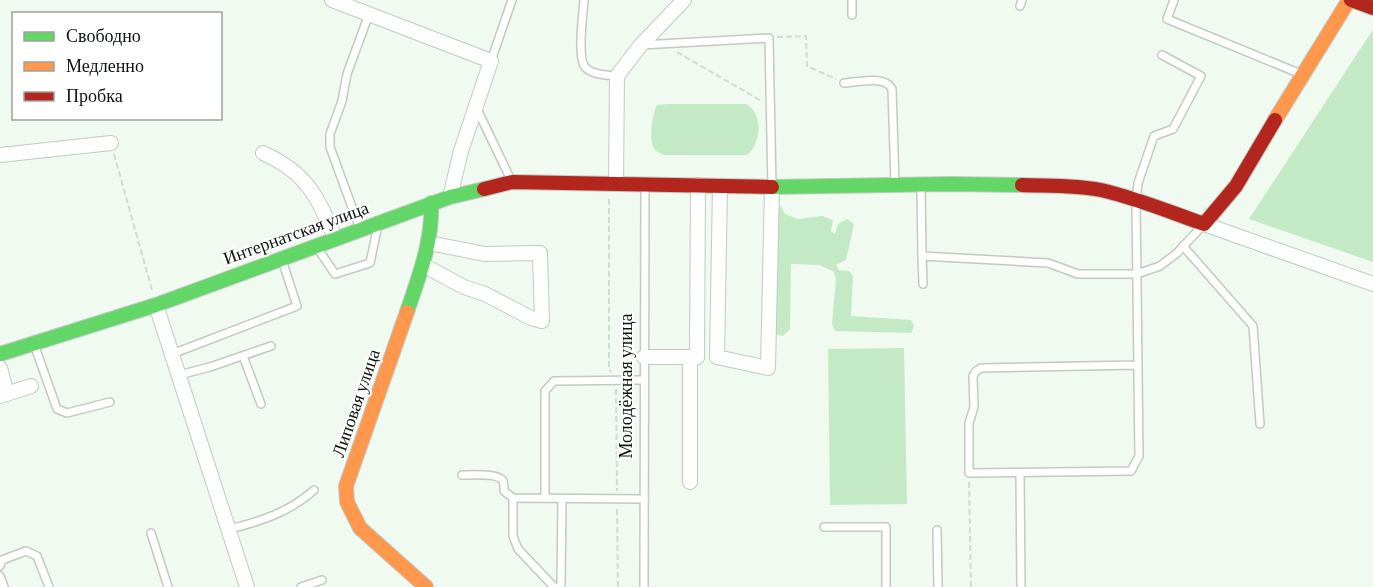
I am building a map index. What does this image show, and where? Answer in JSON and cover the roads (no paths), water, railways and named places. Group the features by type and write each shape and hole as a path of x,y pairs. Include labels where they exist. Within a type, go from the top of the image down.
{"street":[{"path":"332,0 491,61 450,197"},
{"path":"616,184 617,76 640,45 684,0"},
{"path":"1373,8 1350,0 1302,74 1234,191 1219,211 1204,224 1373,284"},
{"path":"0,155 111,144"},
{"path":"263,153 279,160 301,178 319,200 335,238"},
{"name":"Интернатская улица","path":"0,354 156,305 431,203 512,182 772,187 1068,186 1100,190 1136,200 1204,224"},
{"path":"690,482 698,185"},
{"path":"717,357 720,186"},
{"path":"644,357 717,357 768,368 772,187"},
{"name":"Липовая улица","path":"426,587 360,528 347,502 346,486 423,265 432,223 431,203"},
{"path":"423,265 464,287 485,294 531,318 542,321 540,253 484,254 429,243"},
{"path":"156,305 247,587"},
{"path":"0,368 4,395 32,386"}],"lane":[{"path":"491,61 512,0"},
{"path":"584,0 581,60 586,69 617,76"},
{"path":"852,0 852,15"},
{"path":"1174,0 1167,19 1302,74"},
{"path":"360,230 330,147 330,134 342,101 347,74 369,14"},
{"path":"640,45 769,38 772,187"},
{"path":"1138,365 981,368 976,371 973,376 974,407 969,423 969,474 1131,471 1139,456 1138,365 1137,274 1136,200 1138,183 1154,136 1173,129 1201,76 1162,56"},
{"path":"844,83 883,81 890,84 895,185"},
{"path":"476,106 512,182"},
{"name":"Молодёжная улица","path":"644,587 645,185"},
{"path":"921,185 923,285"},
{"path":"316,245 335,274 370,263 378,223"},
{"path":"922,256 1048,263 1078,274 1137,274 1160,267 1204,224"},
{"path":"1184,246 1253,326 1260,424"},
{"path":"172,354 297,306 281,258"},
{"path":"34,344 57,409 67,413 110,402"},
{"path":"179,375 271,346"},
{"path":"243,356 261,404"},
{"path":"545,498 545,391 554,381 644,380"},
{"path":"1020,473 1021,587"},
{"path":"462,475 500,478 503,481 504,491 513,498 644,499"},
{"path":"229,529 288,509 302,501 314,490"},
{"path":"513,498 513,536 518,549 554,587"},
{"path":"559,587 561,585 562,499"},
{"path":"824,527 886,527 886,587"},
{"path":"937,530 938,587"},
{"path":"151,533 168,587"},
{"path":"0,566 2,560 26,551 37,556 49,587"},
{"path":"0,576 4,587"},
{"path":"300,587 322,580"}]}
